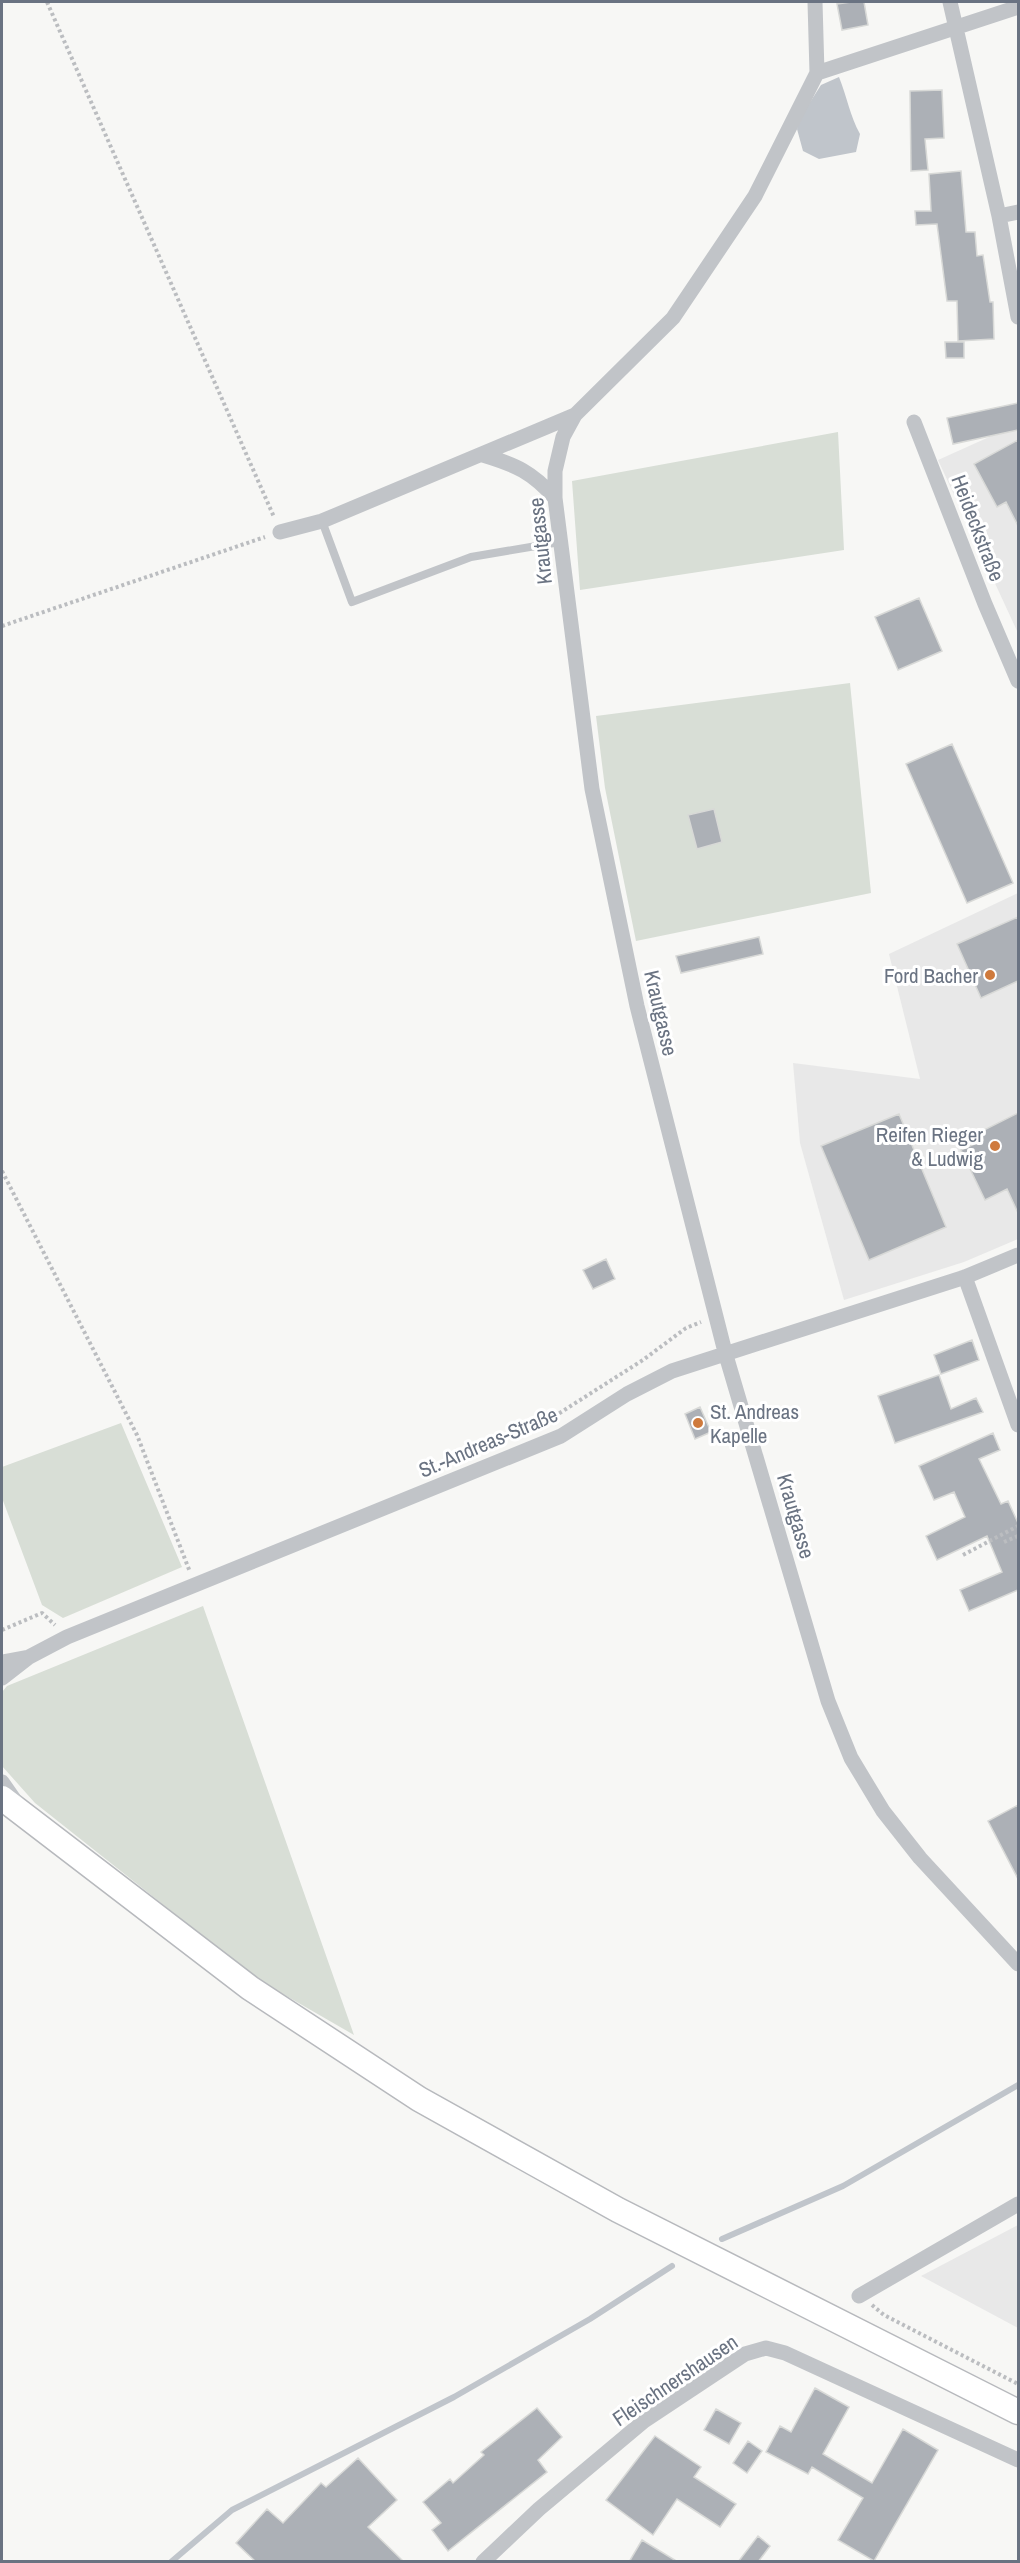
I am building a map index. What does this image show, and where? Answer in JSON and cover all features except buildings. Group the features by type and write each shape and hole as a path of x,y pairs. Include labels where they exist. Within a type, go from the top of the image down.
{"main road":[{"path":"2,1798 250,1988 419,2099 618,2210 1018,2412"}],"street":[{"path":"815,2 817,73 1018,7"},
{"path":"950,2 999,216 1018,317"},
{"name":"Krautgasse","path":"817,73 756,196 673,318 575,415 563,437 555,471 555,498 592,789 637,1006 725,1352 828,1701 851,1758 883,1811 920,1858 1018,1964"},
{"path":"999,216 1018,212"},
{"path":"280,532 321,521 575,415"},
{"name":"Heideckstraße","path":"914,422 985,604 1018,681"},
{"path":"483,455 515,465 537,478 555,498"},
{"name":"St.-Andreas-Straße","path":"29,1657 67,1637 561,1436 627,1394 672,1371 725,1352 965,1277 1018,1255"},
{"path":"965,1277 1018,1425"},
{"path":"2,1662 29,1657"},
{"path":"2,1678 29,1657"},
{"path":"2,1782 28,1820"},
{"path":"860,2296 1018,2204"},
{"name":"Fleischnershausen","path":"483,2562 540,2509 644,2421 745,2354 766,2348 785,2353 1018,2460"}],"lane":[{"path":"321,521 352,603 471,557 560,542"}],"path":[{"path":"2,626 280,532 46,2"},
{"path":"2,1171 137,1435 195,1585"},
{"path":"533,1428 644,1360 686,1328 716,1315"},
{"path":"963,1555 1018,1526"},
{"path":"1004,1542 1018,1536"},
{"path":"179,1573 200,1564"},
{"path":"2,1630 42,1613 67,1637"},
{"path":"54,1624 64,1620"},
{"path":"860,2296 884,2315 1018,2384"}],"shaded area":[{"path":"839,77 860,134 856,152 819,159 803,151 797,129 800,118 821,85"},
{"path":"1018,424 1018,633 938,460"},
{"path":"838,432 844,550 580,590 572,481"},
{"path":"850,683 871,893 636,941 605,788 596,716"},
{"path":"1018,893 1018,1239 964,1262 844,1300 800,1143 793,1063 920,1079 889,954"},
{"path":"121,1423 182,1567 63,1618 42,1605 2,1498 2,1467"},
{"path":"203,1606 354,2035 257,1979 35,1803 2,1766 2,1692 7,1686"},
{"path":"1018,2225 1018,2328 921,2276"}],"waterway":[{"path":"722,2239 843,2186 1018,2085"},
{"path":"171,2562 232,2510 454,2397 590,2319 672,2266"}],"place":[{"name":"Ford Bacher","path":"990,975"},
{"name":"Reifen Rieger & Ludwig","path":"995,1146"},
{"name":"St. Andreas Kapelle","path":"698,1423"}]}
